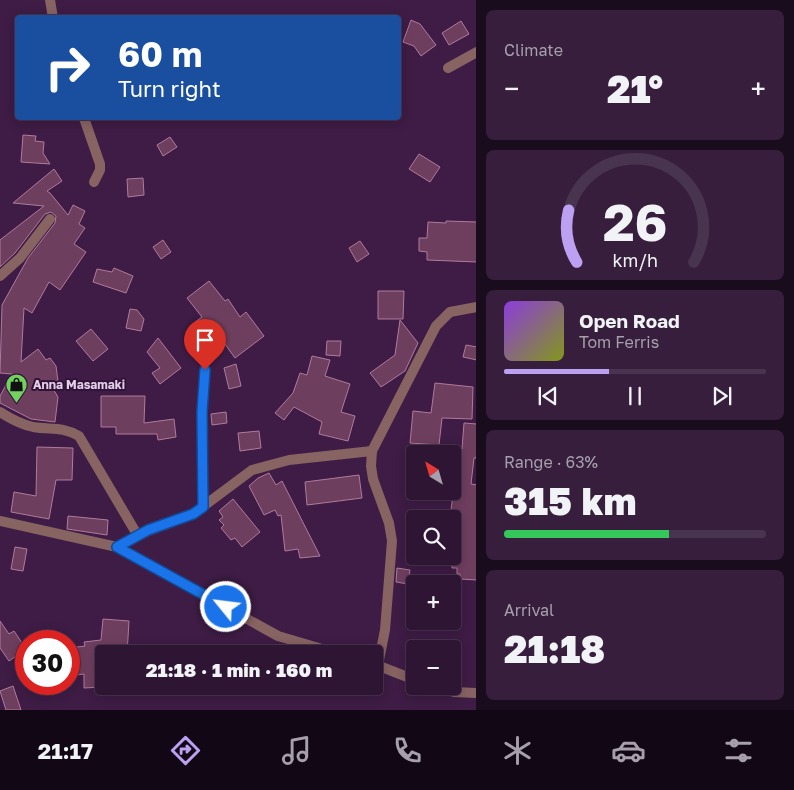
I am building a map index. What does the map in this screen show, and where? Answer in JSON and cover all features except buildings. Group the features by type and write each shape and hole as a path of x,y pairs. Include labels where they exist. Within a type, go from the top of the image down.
{"street":[{"path":"50,0 52,15"},
{"path":"448,68 476,52"},
{"path":"85,120 100,164 100,170 94,182"},
{"path":"0,276 20,258 50,219"},
{"path":"381,645 385,630 392,541 389,523 373,479 371,466 372,451 436,326 450,312 476,307"},
{"path":"203,507 202,412 205,370"},
{"path":"0,412 17,422 33,427 68,430 79,436 138,536"},
{"path":"117,547 138,536 193,514 252,470 289,460 372,451"},
{"path":"0,521 117,547 278,636 308,645"},
{"path":"383,668 406,677"},
{"path":"461,692 476,693"}],"place":[{"name":"Anna Masamaki","path":"17,404"}],"route":[{"path":"205,370 202,412 203,507 193,514 148,530 117,547 226,607"}]}
